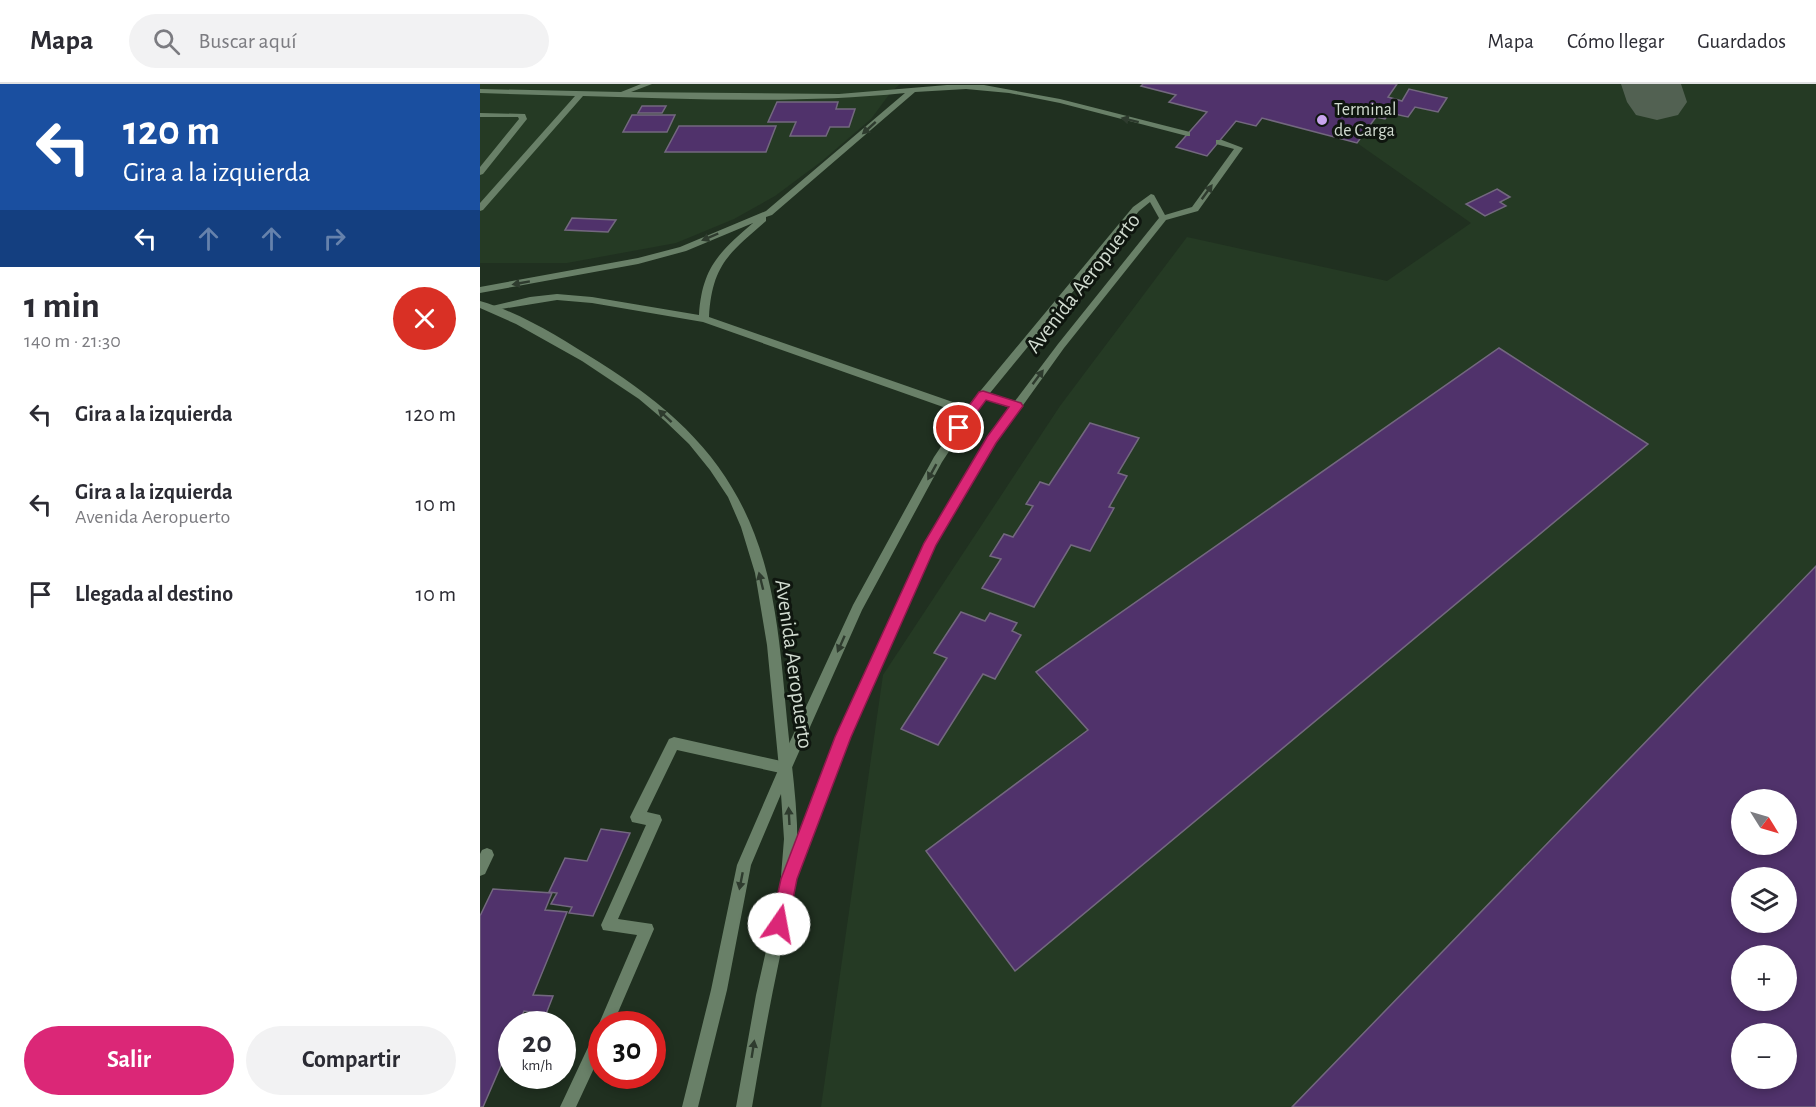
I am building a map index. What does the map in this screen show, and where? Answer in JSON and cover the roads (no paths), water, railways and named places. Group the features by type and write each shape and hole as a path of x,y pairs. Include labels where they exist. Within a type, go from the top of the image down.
{"street":[{"path":"615,95 648,84"},
{"path":"480,91 712,98 862,96 946,86 982,87 1022,93 1187,134"},
{"path":"704,319 705,291 712,272 733,246 913,90"},
{"path":"480,208 581,94"},
{"path":"480,115 522,116 510,137 480,172"},
{"path":"1163,218 1195,209 1239,148 1219,142"},
{"name":"Avenida Aeropuerto","path":"690,1107 719,990 744,865 856,609 938,460 969,412 1074,282 1136,209 1151,197 1163,218 992,440 930,543 843,737 789,879 754,1039 744,1107"},
{"path":"480,290 638,261 683,249 769,213"},
{"path":"486,307 557,297 592,300 704,319 969,412"},
{"name":"Avenida Aeropuerto","path":"486,307 587,359 635,391 678,428 702,452 721,476 747,528 763,585 772,636 790,817 789,879"},
{"path":"983,395 1017,406"},
{"path":"611,1011 647,929 608,925 656,820 637,817 674,744 785,768"},
{"path":"480,869 487,855"},
{"path":"568,1107 588,1063"}],"place":[{"name":"Terminal de Carga","path":"1322,120"}]}
